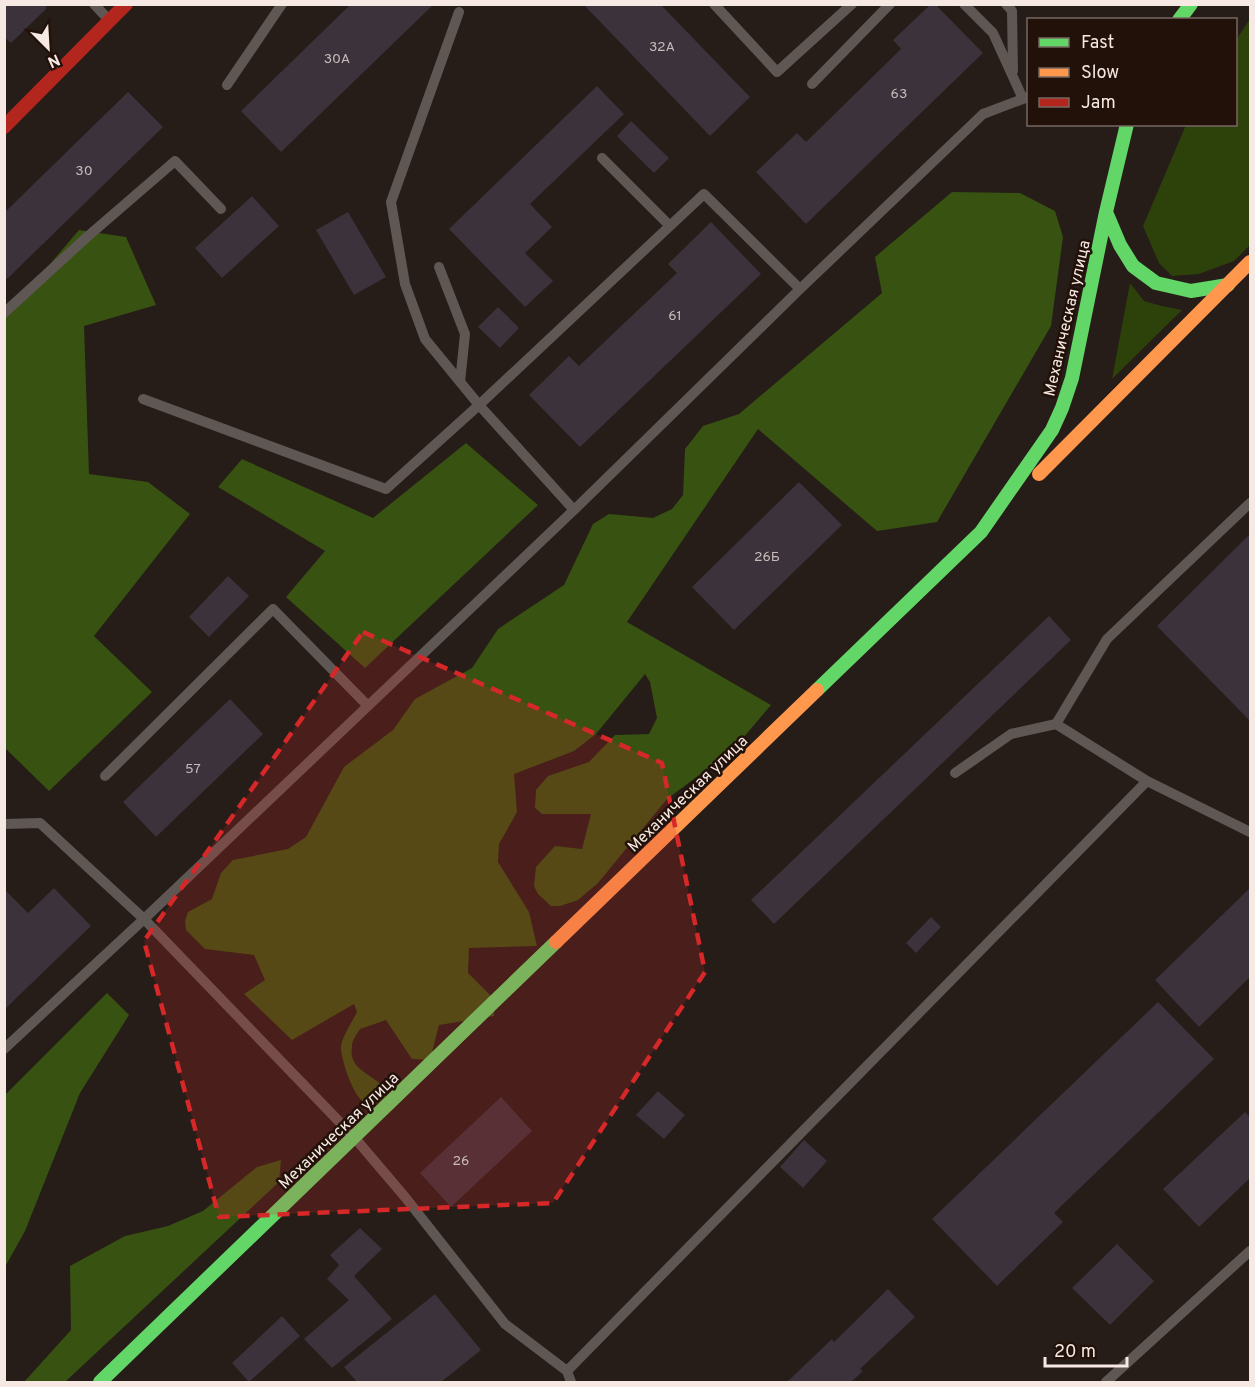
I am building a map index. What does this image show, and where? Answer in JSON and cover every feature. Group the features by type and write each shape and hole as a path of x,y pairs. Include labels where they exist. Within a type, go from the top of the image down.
{"street":[{"path":"4,127 126,4"},
{"path":"1180,18 1191,4"},
{"name":"Механическая улица","path":"100,1383 981,532 1052,430 1062,408 1072,378 1106,212 1127,126"},
{"path":"1106,212 1120,245 1133,266 1156,283 1191,291 1228,285"},
{"path":"981,532 1251,262"}],"lane":[{"path":"94,4 110,21"},
{"path":"227,85 282,4"},
{"path":"714,4 777,72 852,4"},
{"path":"812,84 890,4"},
{"path":"4,1049 574,510 983,114 1026,98 993,33 964,4"},
{"path":"1006,4 1012,11 1013,74"},
{"path":"459,12 391,202 405,284 425,339 479,405 574,510"},
{"path":"602,158 670,225"},
{"path":"4,313 175,160 221,209"},
{"path":"143,399 386,489 704,194 800,289"},
{"path":"439,267 465,334 460,382"},
{"path":"1056,724 1107,639 1251,503"},
{"path":"105,776 273,609 368,706"},
{"path":"955,773 1011,734 1056,724 1147,781 1251,832"},
{"path":"567,1371 1147,781"},
{"path":"4,824 40,823 144,919 354,1137 405,1197 505,1324 567,1371 571,1383"},
{"path":"1106,1383 1251,1251"}],"highlighted area":[{"path":"363,632 662,763 705,972 553,1203 219,1217 144,941"}],"green space":[{"path":"1250,19 1250,245 1234,261 1199,274 1172,276 1159,263 1143,226 1186,126 1237,126 1237,38"},
{"path":"952,192 1020,193 1055,211 1063,237 1051,326 937,522 877,531 758,429 627,622 771,705 733,750 667,799 598,883 578,900 560,906 551,906 538,894 534,886 536,867 555,846 582,849 591,814 542,814 535,808 536,790 548,776 589,762 615,735 649,734 657,718 650,682 645,674 596,734 574,751 514,774 517,812 499,844 498,862 529,912 537,946 469,948 468,973 494,999 494,1016 439,1025 430,1060 412,1059 386,1020 360,1029 352,1044 353,1061 382,1086 386,1095 382,1103 363,1101 351,1084 341,1051 344,1037 357,1012 354,1004 292,1040 244,994 265,980 254,955 205,949 186,930 185,921 188,912 212,899 221,873 233,860 288,849 306,837 344,767 393,730 415,699 472,668 498,629 564,585 593,524 609,514 653,518 672,509 683,495 685,449 703,426 739,414 882,293 875,257"},
{"path":"79,230 126,237 156,305 84,326 89,474 148,482 190,514 94,636 152,692 49,791 5,748 5,317"},
{"path":"1130,283 1144,301 1182,310 1112,379"},
{"path":"466,443 538,505 365,668 286,597 325,551 218,487 242,459 373,518"},
{"path":"107,993 129,1015 80,1093 25,1231 5,1267 5,1095"},
{"path":"281,1160 279,1182 65,1382 24,1382 71,1330 70,1266 125,1236 168,1226 203,1211 257,1167"}],"building":[{"path":"4,4 43,4 47,8 11,43 4,37"},
{"path":"351,4 434,4 281,152 241,111"},
{"path":"584,5 661,5 750,97 710,136"},
{"path":"930,5 936,5 983,53 806,224 756,172 797,133 806,142 901,49 893,40"},
{"path":"597,86 624,114 530,204 552,227 525,253 553,281 525,307 449,229"},
{"path":"128,92 163,127 7,279 4,276 4,213"},
{"path":"631,121 669,158 654,173 617,136"},
{"path":"252,196 279,226 222,278 195,248"},
{"path":"348,212 386,277 354,295 316,230"},
{"path":"711,222 761,274 580,447 529,395 569,356 579,366 677,273 668,264"},
{"path":"498,307 519,328 500,348 478,327"},
{"path":"799,482 842,525 734,630 692,587"},
{"path":"1250,534 1250,721 1157,626"},
{"path":"228,576 249,596 209,637 189,617"},
{"path":"1049,616 1071,640 774,924 751,900"},
{"path":"230,699 263,734 156,837 123,802"},
{"path":"54,888 91,926 4,1010 4,889 28,913"},
{"path":"1250,888 1250,977 1199,1027 1155,980"},
{"path":"931,917 941,927 916,953 906,943"},
{"path":"1158,1002 1214,1059 1054,1213 1063,1222 997,1286 932,1219"},
{"path":"658,1091 685,1115 664,1139 636,1115"},
{"path":"501,1097 532,1131 451,1207 420,1173"},
{"path":"1245,1112 1250,1117 1250,1178 1199,1227 1163,1189"},
{"path":"804,1140 827,1161 803,1188 780,1167"},
{"path":"360,1228 382,1249 354,1276 392,1319 332,1368 304,1339 349,1300 327,1279 339,1265 330,1255"},
{"path":"1117,1244 1154,1281 1110,1325 1072,1288"},
{"path":"888,1289 915,1317 860,1369 863,1371 851,1382 787,1382 832,1339 834,1342"},
{"path":"435,1294 481,1350 441,1382 357,1382 344,1367"},
{"path":"282,1316 300,1336 249,1382 232,1363"}],"traffic: fast":[{"path":"1180,18 1191,4"},
{"path":"817,690 981,532 1052,430 1072,378 1106,212 1127,126"},
{"path":"1106,212 1120,245 1133,266 1156,283 1191,291 1228,285"},
{"path":"100,1382 556,942"}],"traffic: slow":[{"path":"1039,474 1250,262"},
{"path":"556,942 817,690"}],"traffic: jam":[{"path":"4,127 126,4"}]}
